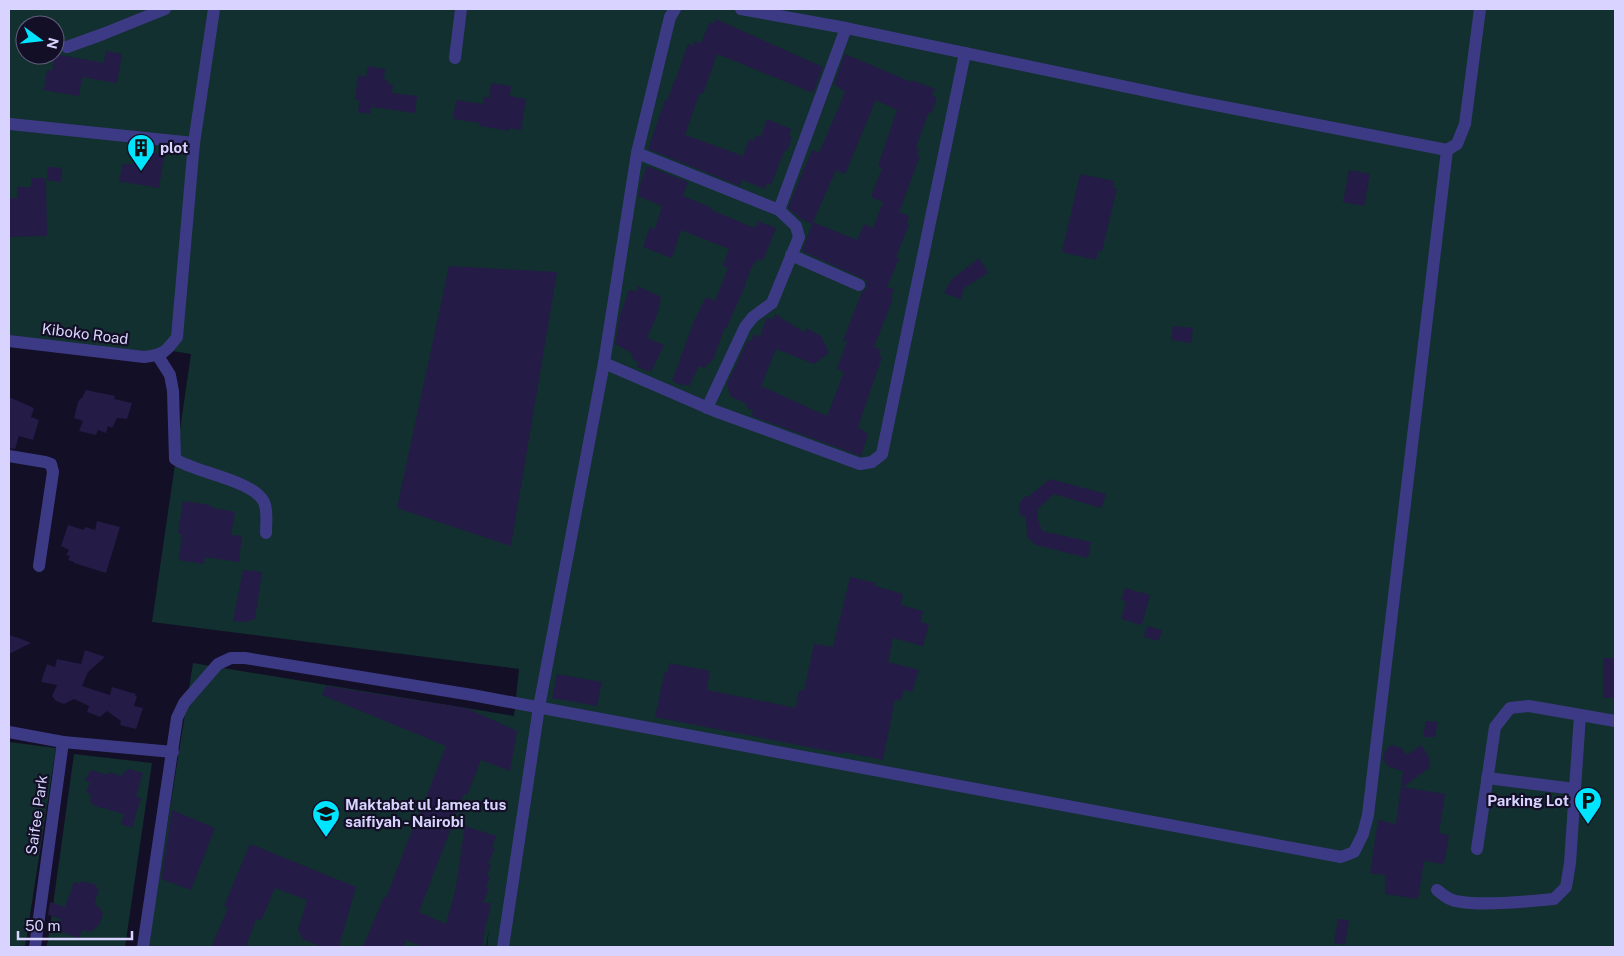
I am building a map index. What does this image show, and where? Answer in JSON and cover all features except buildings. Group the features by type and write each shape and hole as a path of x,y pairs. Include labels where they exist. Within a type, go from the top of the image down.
{"street":[{"path":"67,47 165,9"},
{"path":"214,9 194,143 177,337 168,349 158,356 170,375 174,391 175,459 186,466 237,482 253,491 263,500 266,510 266,533"},
{"path":"455,58 461,9"},
{"path":"741,9 846,28 1180,98 1447,150 1457,144 1464,128 1480,9"},
{"path":"503,947 539,707 604,363 636,154 672,11"},
{"path":"779,210 846,28"},
{"path":"604,363 707,408 860,464 872,462 882,454 965,53"},
{"path":"10,124 194,143"},
{"path":"143,947 177,718 184,703 218,664 231,658 245,658 539,707 1341,857 1354,852 1363,834 1368,815 1447,150"},
{"path":"636,154 779,210 791,220 798,231 799,237 772,303 752,317 745,327 707,408"},
{"path":"791,255 859,285"},
{"name":"Kiboko Road","path":"9,341 144,357 158,356"},
{"path":"9,456 51,464 53,472 38,566"},
{"path":"1477,849 1495,727 1510,708 1529,706 1556,709 1615,721"},
{"path":"1437,890 1448,899 1460,902 1519,902 1554,899 1566,887 1570,863 1580,715"},
{"path":"9,732 63,742 173,752"},
{"name":"Saifee Park","path":"35,947 63,742"},
{"path":"1487,778 1575,789"}],"green space":[{"path":"9,9 1615,9 1615,947 487,947 489,929 486,947 148,947 193,663 514,716 519,669 152,622 191,354 159,349 158,356 9,335"},
{"path":"9,742 56,748 25,947 9,947"},
{"path":"74,754 152,763 125,947 46,947"}],"place":[{"name":"plot","path":"141,172"},
{"name":"Parking Lot","path":"1588,825"},
{"name":"Maktabat ul Jamea tus saifiyah - Nairobi","path":"326,838"}]}
